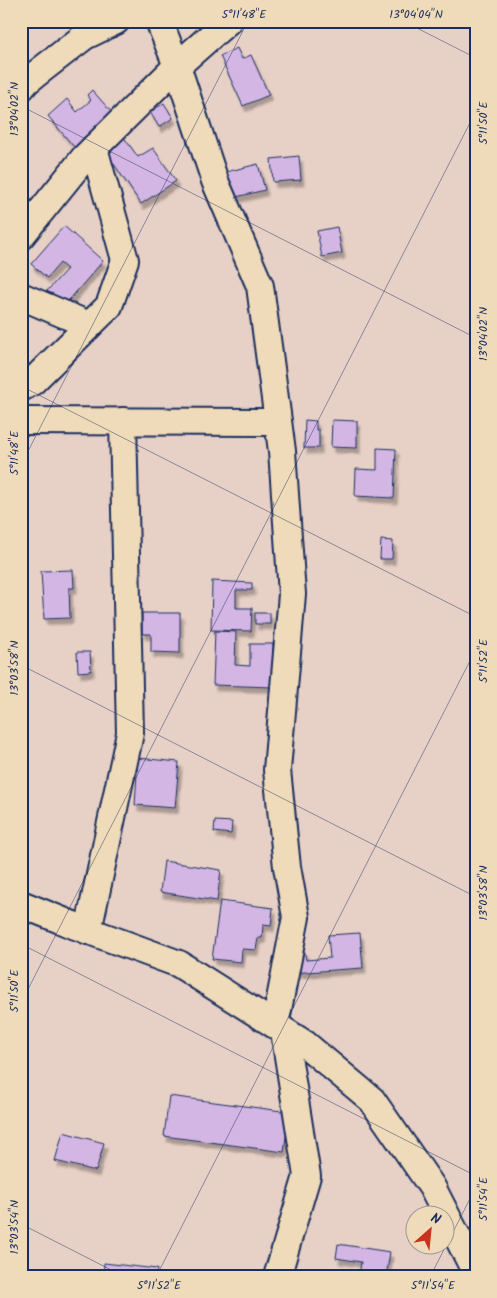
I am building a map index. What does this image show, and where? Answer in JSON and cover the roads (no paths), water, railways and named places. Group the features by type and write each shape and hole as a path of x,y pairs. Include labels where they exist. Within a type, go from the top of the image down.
{"street":[{"path":"21,88 27,81 85,36 116,21"},
{"path":"159,21 177,66 215,181 260,286 282,451 292,594 277,770 288,867 296,917 279,1028 307,1176 277,1277"},
{"path":"21,236 84,158 177,66 228,21"},
{"path":"21,388 32,382 109,306 125,260 94,148"},
{"path":"21,296 90,325"},
{"path":"21,421 278,422"},
{"path":"88,931 130,733 123,421"},
{"path":"21,904 179,964 305,1044 372,1100 432,1187 476,1274"}]}
